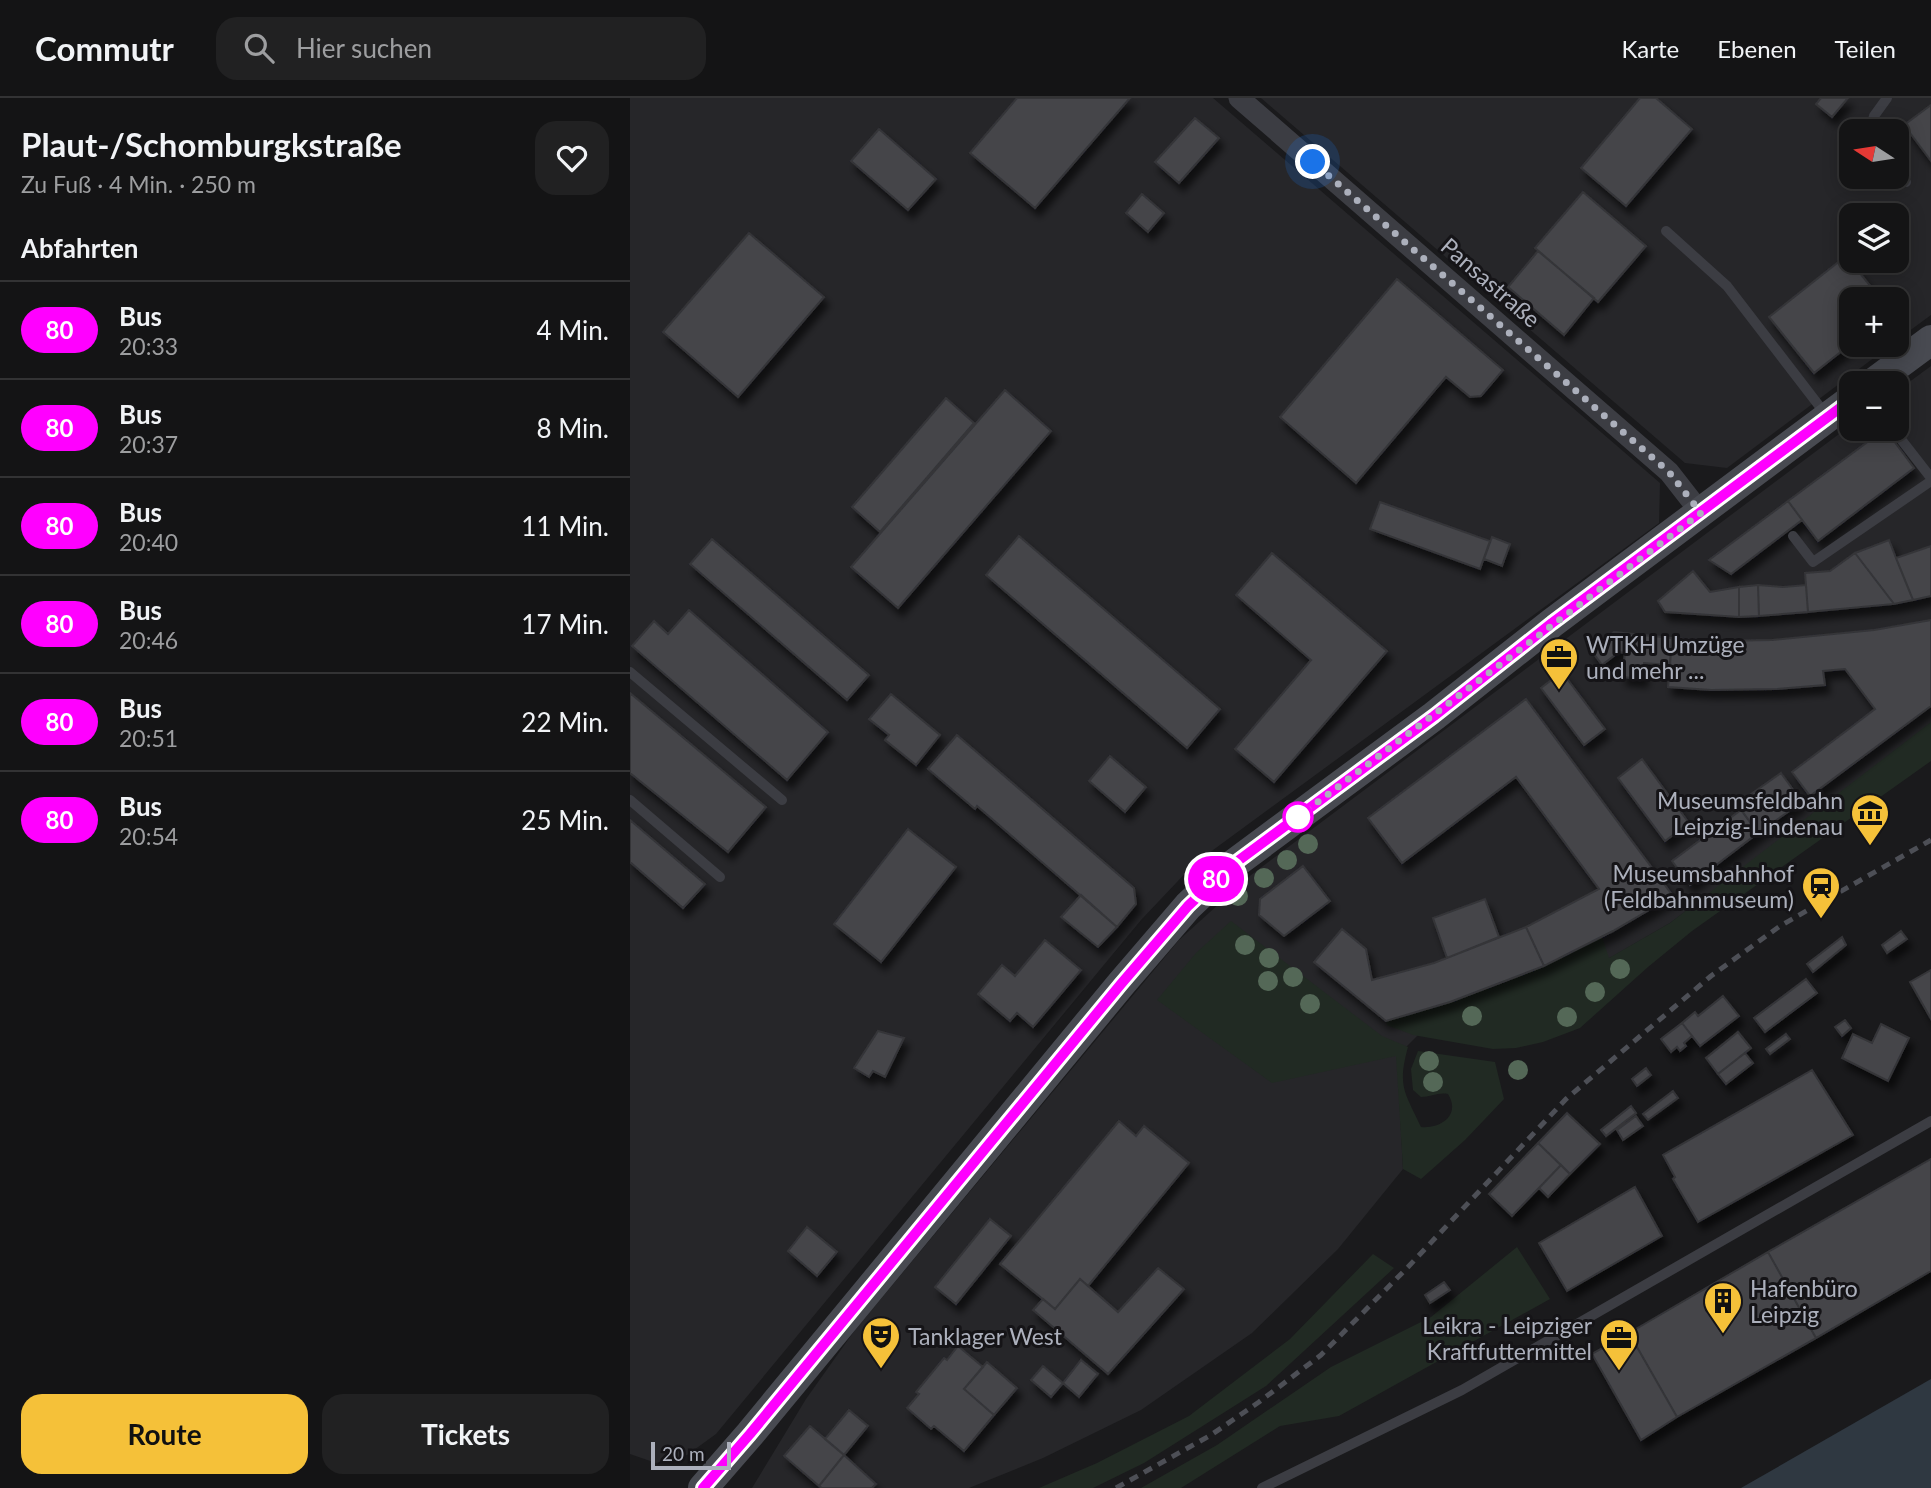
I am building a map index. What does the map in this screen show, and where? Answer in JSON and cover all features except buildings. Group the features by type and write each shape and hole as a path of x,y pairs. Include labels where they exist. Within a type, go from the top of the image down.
{"main road":[{"path":"1889,371 1931,340"},
{"path":"703,1488 1188,906 1227,869 1839,409"}],"street":[{"name":"Pansastraße","path":"1239,98 1669,472 1701,513"}],"lane":[{"path":"1873,119 1887,98"},
{"path":"1666,231 1727,286 1839,407"},
{"path":"1793,536 1813,562 1931,480 1902,441"},
{"path":"630,672 782,800"},
{"path":"630,800 720,877"},
{"path":"1262,1488 1462,1390 1931,1121"}],"shaded area":[{"path":"630,98 1213,98 1660,483 1659,523 1194,864 1141,920 716,1434 687,1455 656,1463 630,1454"},
{"path":"1261,98 1931,98 1931,315 1909,331 1909,287 1839,287 1839,357 1875,357 1856,371 1839,371 1839,384 1727,468 1685,463"},
{"path":"1931,366 1931,727 1670,923 1575,978 1424,1029 1397,1056 1403,1169 1338,1249 1252,1333 1141,1410 1043,1458 969,1488 752,1488 806,1399 855,1330 1179,940 1251,875 1839,434 1839,441 1909,441 1909,382"},
{"path":"1931,722 1931,761 1692,931 1580,1028 1543,1042 1516,1048 1493,1049 1413,1035 1387,1025 1386,1021 1507,982 1602,937 1609,958 1670,923"},
{"path":"1231,921 1382,1036 1408,1047 1403,1071 1404,1089 1421,1127 1442,1123 1452,1108 1448,1094 1421,1097 1413,1090 1411,1069 1418,1051 1495,1062 1504,1099 1465,1140 1421,1179 1403,1169 1396,1056 1272,1083 1157,1000 1196,953"},
{"path":"1517,1247 1550,1299 1339,1416 1280,1426 1181,1488 1141,1488 1217,1445 1331,1367 1431,1317"},
{"path":"1373,1254 1394,1268 1266,1386 1144,1463 1093,1488 1039,1488 1097,1463 1189,1416 1290,1339"},
{"path":"1931,1379 1931,1488 1741,1488"}],"railway":[{"path":"1116,1488 1211,1435 1321,1355 1566,1099 1711,976 1780,926 1931,840"}],"bus line":[{"name":"80","path":"703,1488 1188,906 1227,869 1434,716 1552,623 1839,409"}],"place":[{"name":"WTKH Umzüge und mehr ...","path":"1559,691"},
{"name":"Museumsfeldbahn Leipzig-Lindenau","path":"1870,847"},
{"name":"Museumsbahnhof (Feldbahnmuseum)","path":"1821,920"},
{"name":"Hafenbüro Leipzig","path":"1723,1335"},
{"name":"Tanklager West","path":"881,1370"},
{"name":"Leikra - Leipziger Kraftfuttermittel","path":"1619,1372"}],"route":[{"path":"1298,817 1701,513 1669,472 1313,162"}]}
